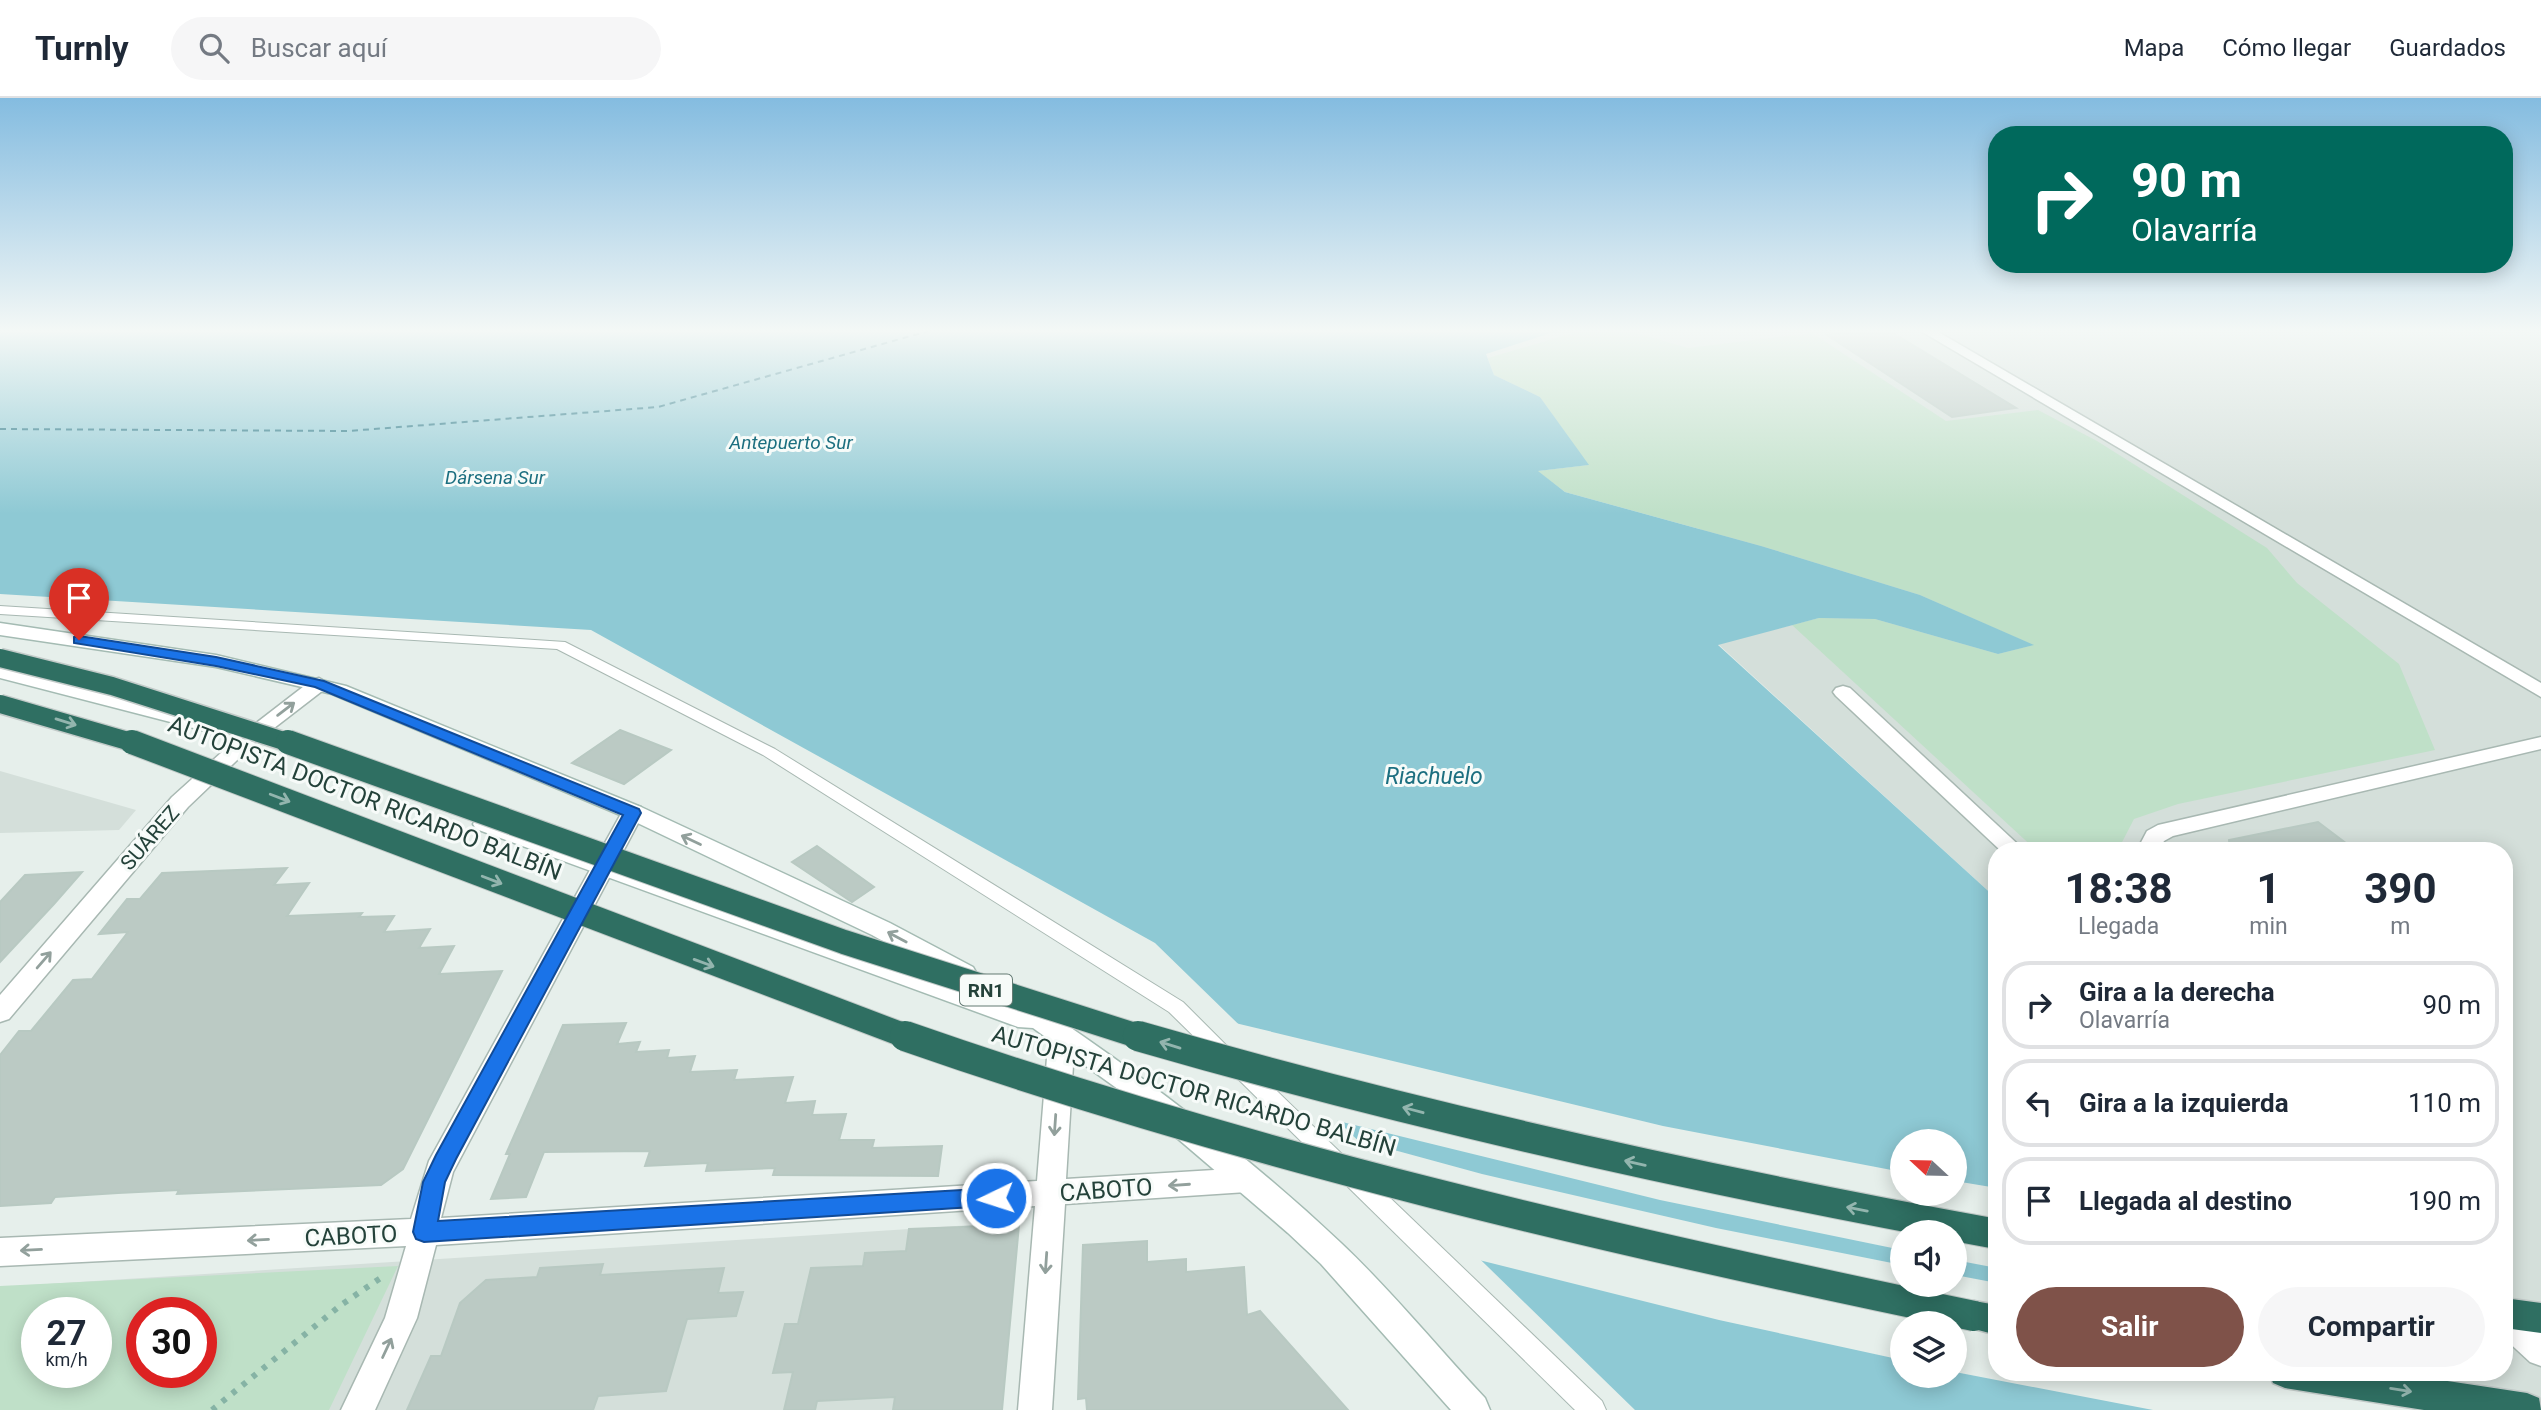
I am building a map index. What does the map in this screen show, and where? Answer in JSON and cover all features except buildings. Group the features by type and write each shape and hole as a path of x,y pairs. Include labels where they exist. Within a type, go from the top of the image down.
{"highway":[{"name":"AUTOPISTA DOCTOR RICARDO BALBÍN","path":"0,658 170,702 742,907 983,989 1216,1058 1438,1117 1661,1169 1988,1232"},
{"name":"AUTOPISTA DOCTOR RICARDO BALBÍN","path":"0,705 112,736 181,760 665,948 912,1038 1069,1090 1242,1142 1478,1206 1717,1263 1988,1318"},
{"path":"2513,1316 2541,1318"},
{"path":"2343,1381 2527,1410"}],"street":[{"path":"2029,391 2541,691"},
{"path":"0,629 216,661 319,684 633,813 881,929 989,988 1062,1033 1139,1089 1332,1254 1473,1410"},
{"path":"0,672 248,738 602,869 1062,1033"},
{"name":"SUÁREZ","path":"0,1012 180,802 248,738 319,684"},
{"path":"1843,692 2004,842"},
{"path":"2152,842 2155,836 2166,830 2541,743"},
{"path":"358,1410 399,1323 412,1287 434,1182 633,813"},
{"path":"1035,1410 1062,1033"},
{"name":"CABOTO","path":"0,1252 424,1232 1247,1180"},
{"path":"2513,1324 2541,1351"}],"lane":[{"path":"0,610 560,645 769,752 1176,1007 1592,1410"}],"path":[{"path":"212,1410 341,1305 387,1274"}],"shaded area":[{"path":"1516,391 2541,391 2541,1410 2479,1410 2452,1381 2513,1381 2513,842 1988,842 1988,891 1718,644 1819,618"},
{"path":"0,771 136,810 119,830 0,833"},
{"path":"1019,1222 1000,1410 0,1410 0,1287"}],"green space":[{"path":"1528,391 1901,391 1946,421 2038,410 2097,441 2267,548 2297,583 2399,664 2435,750 2178,804 2134,819 2122,842 2027,842 1792,625 1819,618 1875,619 1998,654 2033,645 1920,595 1761,546 1565,492 1537,471 1588,465 1540,397"},
{"path":"398,1266 329,1410 0,1410 0,1286"}],"water":[{"name":"Riachuelo","path":"0,391 1528,391 1540,397 1589,465 1538,471 1565,492 1761,546 1920,595 2034,645 1998,654 1875,619 1819,618 1718,645 1988,891 1988,1381 2111,1381 2479,1410 1635,1410 1155,943 591,630 0,594"}],"pier":[{"path":"1231,1022 1663,1126 1890,1170 1890,1206 1967,1206 1967,1183 1988,1186 1988,1266 1967,1262 1967,1220 1890,1220 1890,1248 1660,1200 1330,1119"},
{"path":"1350,1138 1482,1174 1716,1228 1890,1263 1890,1297 1967,1297 1967,1277 1988,1281 1988,1378 1967,1374 1967,1311 1890,1311 1890,1357 1719,1320 1475,1259"},
{"path":"2002,1381 2456,1381 2483,1410 2153,1410"}],"ferry route":[{"path":"0,429 348,431 658,407 714,391"}],"route":[{"path":"79,640 216,661 339,690 633,813 447,1155 434,1182 426,1211 424,1232 996,1198"}],"water label":[{"name":"Antepuerto Sur","path":"791,442"},
{"name":"Dársena Sur","path":"495,477"}]}
